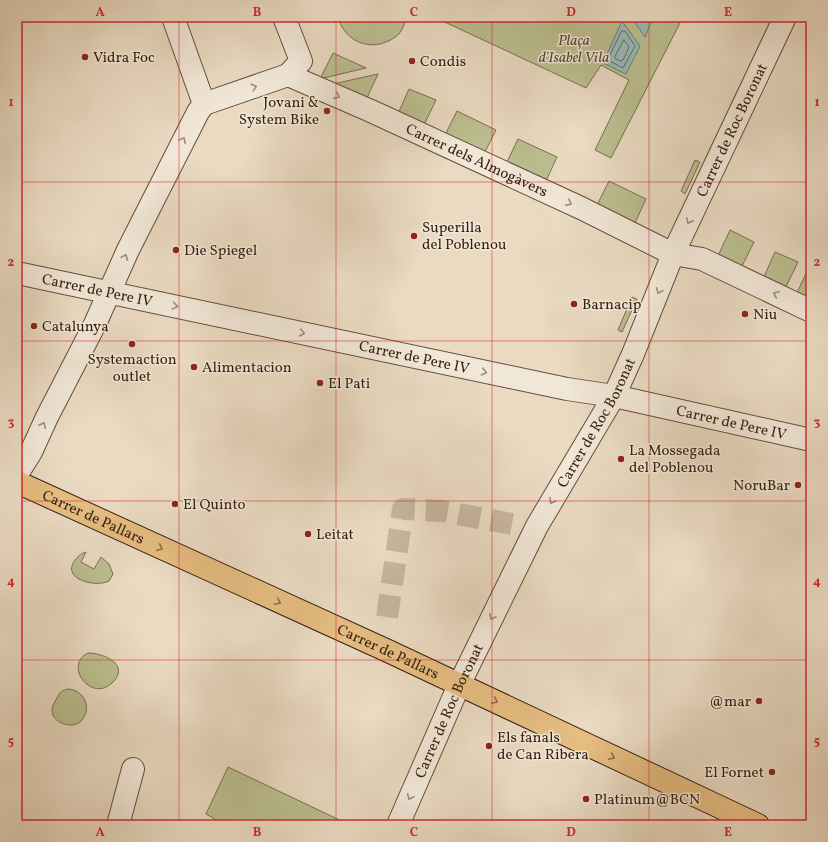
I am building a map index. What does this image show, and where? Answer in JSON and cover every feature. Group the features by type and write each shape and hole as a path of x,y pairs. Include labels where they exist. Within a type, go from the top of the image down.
{"main road":[{"name":"Carrer de Pallars","path":"17,482 459,685 758,825"}],"street":[{"path":"173,17 204,104"},
{"path":"17,474 31,452 110,292 128,250 198,112 204,104 295,78 301,61 284,17"},
{"name":"Carrer de Roc Boronat","path":"398,825 459,685 537,526 614,396 633,354 673,254 786,17"},
{"name":"Carrer dels Almogàvers","path":"295,78 581,208 673,254"},
{"path":"673,254 702,259 811,311"},
{"name":"Carrer de Pere IV","path":"17,273 567,389 614,396 811,440"},
{"path":"118,825 133,769"}],"green space":[{"path":"338,17 407,17 402,30 397,36 380,44 373,45 359,42 348,35 340,24"},
{"name":"Plaça d'Isabel Vila","path":"434,17 683,17 611,158 595,150 629,80 601,65 586,88"},
{"path":"333,53 366,68 320,79"},
{"path":"378,74 366,100 333,84"},
{"path":"409,89 436,100 423,127 398,114"},
{"path":"457,111 496,130 483,156 444,137"},
{"path":"518,139 557,157 545,183 506,164"},
{"path":"695,160 700,162 685,194 681,191"},
{"path":"609,181 646,199 634,225 596,207"},
{"path":"730,230 754,242 741,268 717,258"},
{"path":"775,252 798,262 785,289 763,279"},
{"path":"809,267 811,268 811,302 796,295"},
{"path":"632,297 637,299 622,332 618,330"},
{"path":"86,552 81,562 94,569 101,557 109,564 113,574 109,581 103,583 88,582 76,577 72,572 72,566 78,556"},
{"path":"88,653 101,655 108,658 117,666 119,671 117,677 112,683 104,688 96,688 89,685 83,680 79,673 78,666 81,659"},
{"path":"68,689 78,692 85,700 86,705 85,715 82,720 79,723 71,725 58,721 52,713 53,706 59,695 62,691"},
{"path":"228,767 350,825 225,825 206,814"}],"water":[{"path":"631,17 653,17 645,37"},
{"path":"622,21 640,46 626,74 603,63"}],"tunnel":[{"path":"387,617 403,509 442,511 512,524"}],"place":[{"name":"Vidra Foc","path":"85,57"},
{"name":"Condis","path":"412,61"},
{"name":"Jovani & System Bike","path":"327,111"},
{"name":"Superilla del Poblenou","path":"414,236"},
{"name":"Die Spiegel","path":"176,250"},
{"name":"Barnacip","path":"574,304"},
{"name":"Niu","path":"745,314"},
{"name":"Catalunya","path":"34,326"},
{"name":"Systemaction outlet","path":"132,344"},
{"name":"Alimentacion","path":"194,367"},
{"name":"El Pati","path":"320,383"},
{"name":"La Mossegada del Poblenou","path":"621,459"},
{"name":"NoruBar","path":"798,485"},
{"name":"El Quinto","path":"175,504"},
{"name":"Leitat","path":"308,534"},
{"name":"@mar","path":"759,701"},
{"name":"Els fanals de Can Ribera","path":"489,746"},
{"name":"El Fornet","path":"772,772"},
{"name":"Platinum@BCN","path":"586,799"}]}
